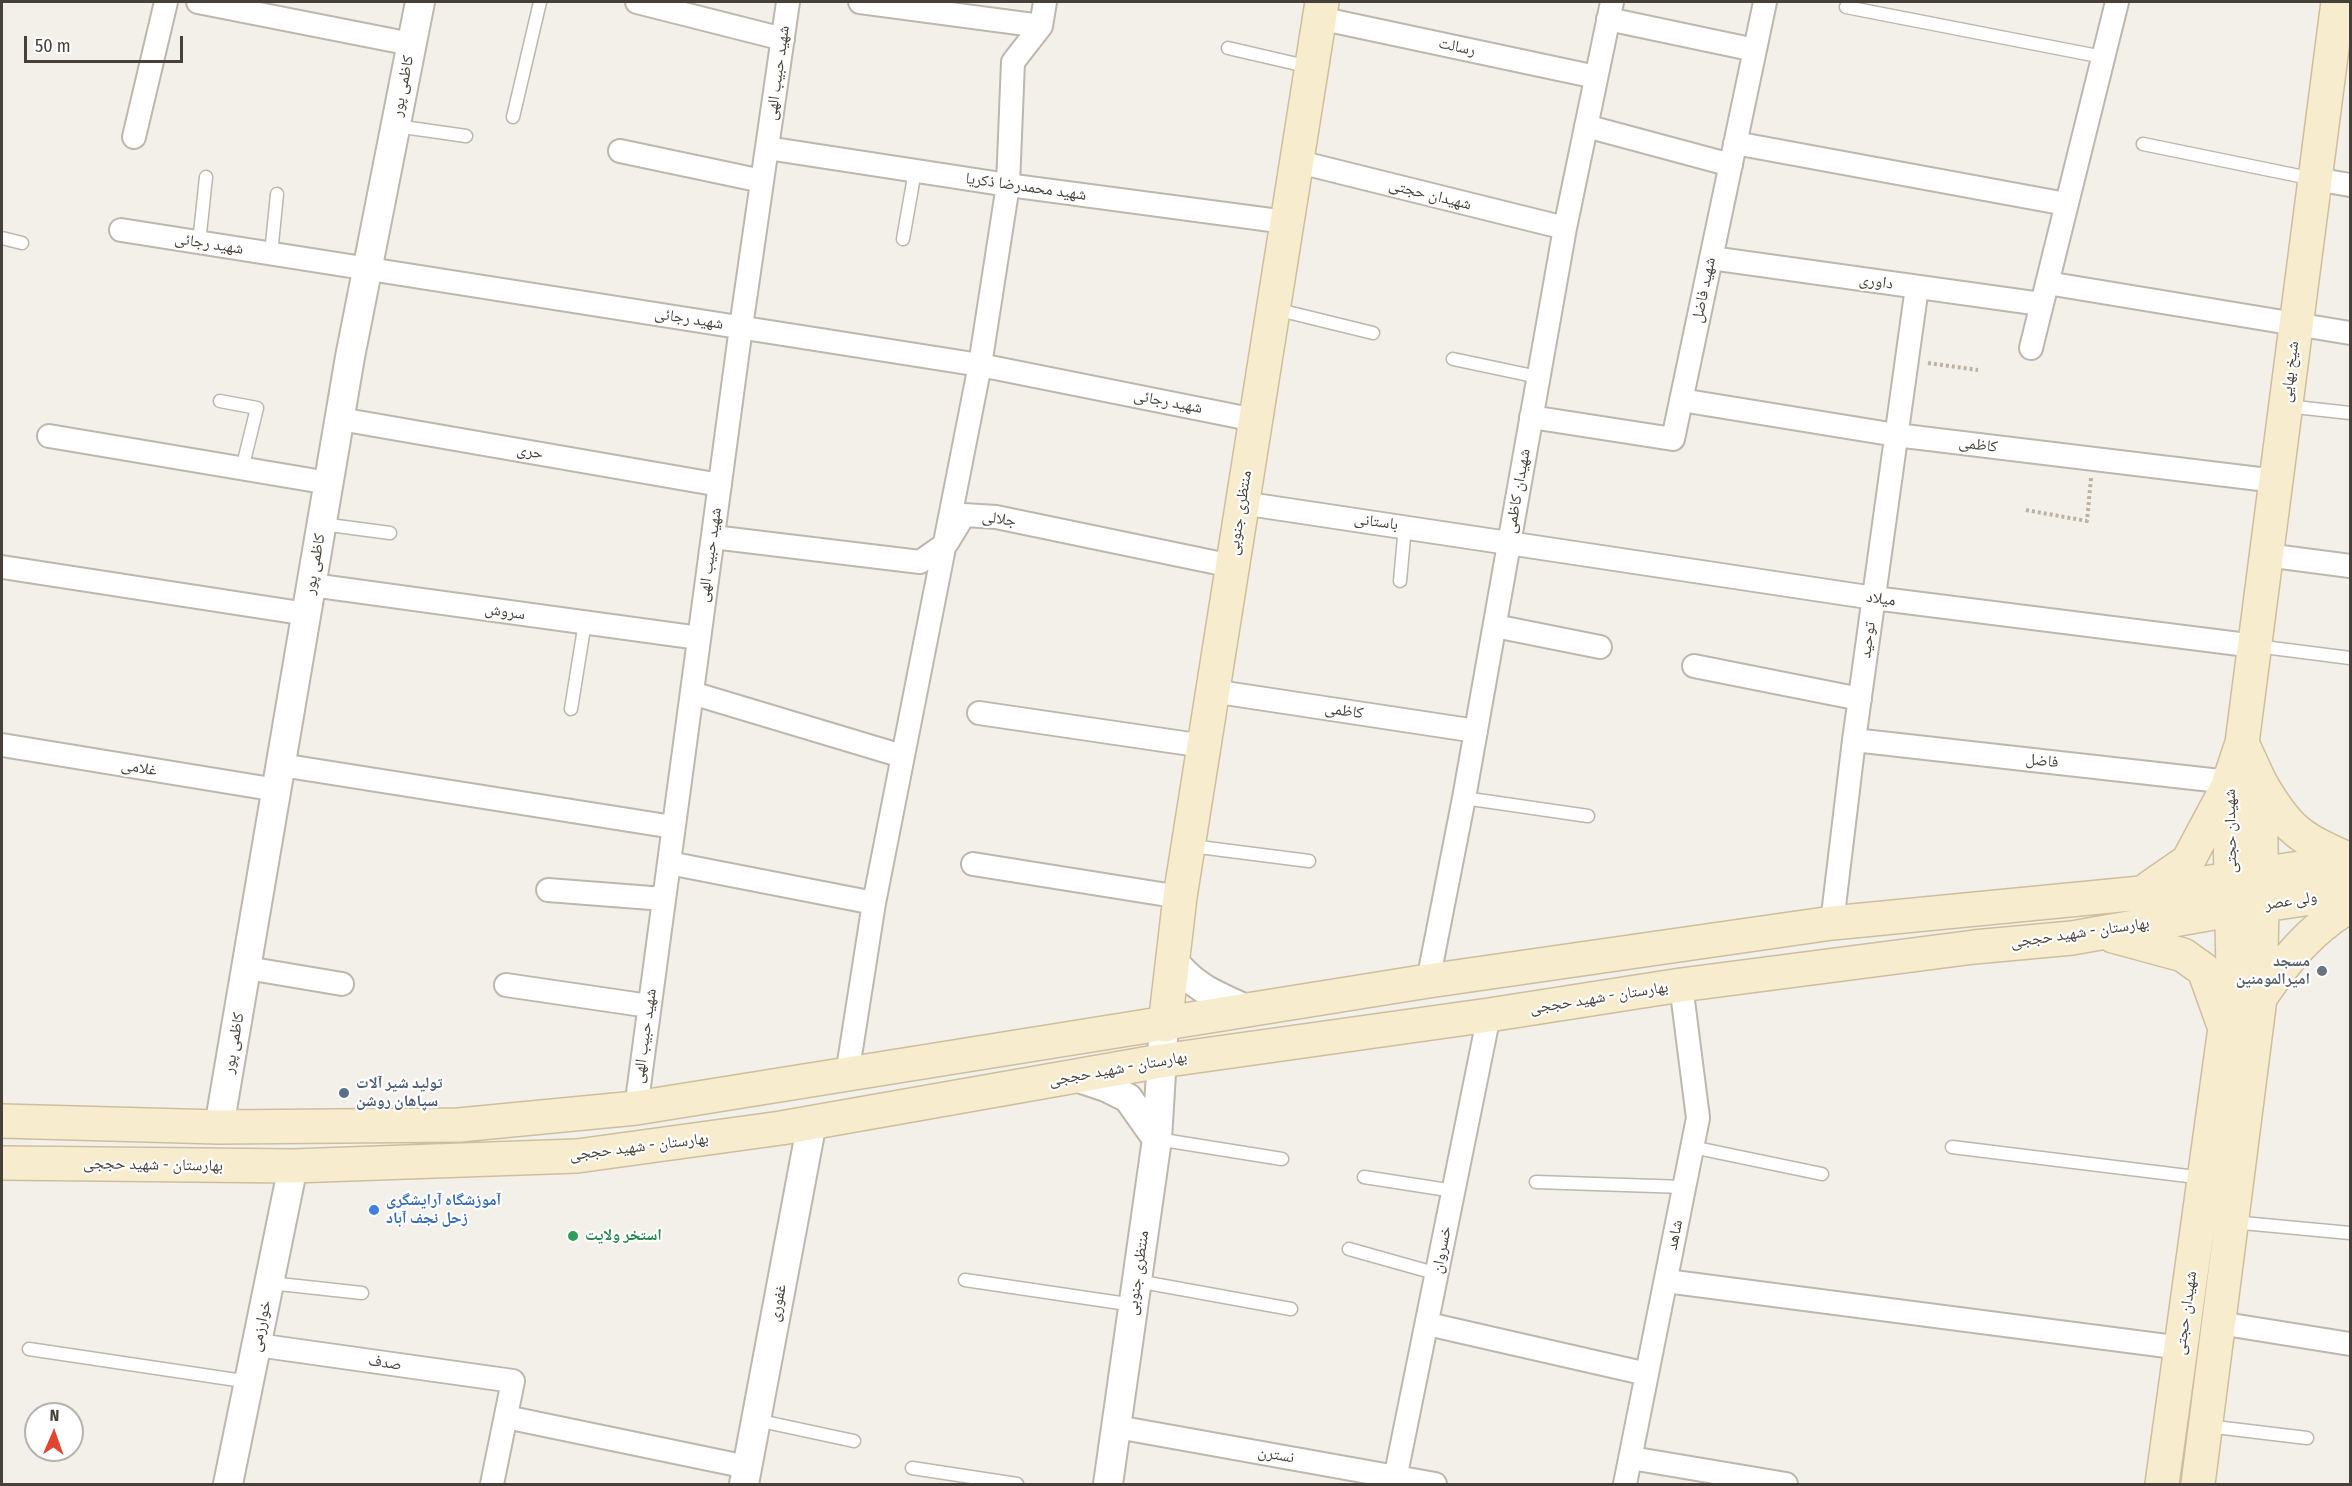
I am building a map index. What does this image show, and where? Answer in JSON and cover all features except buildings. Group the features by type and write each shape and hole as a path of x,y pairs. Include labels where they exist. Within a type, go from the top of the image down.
{"main road":[{"name":"منتظری جنوبی","path":"1165,1025 1171,958 1180,897 1320,10"},
{"name":"شیخ بهایی","path":"2242,743 2315,179 2341,19"},
{"name":"شهیدان حجتی","path":"2162,1485 2233,970 2241,887 2245,782 2242,743"},
{"path":"2141,893 2188,861 2214,817 2245,782 2288,826 2312,843 2350,860"},
{"name":"ولی عصر","path":"2241,887 2350,860"},
{"name":"شهیدان حجتی","path":"2198,1485 2260,998 2262,906 2241,887"},
{"name":"بهارستان - شهید حججی","path":"2,1121 219,1127 459,1125 636,1108 1165,1025 1428,981 1832,922 2141,893 2241,887"},
{"name":"بهارستان - شهید حججی","path":"2,1163 293,1166 577,1156 812,1122 1161,1061 1489,1015 1681,985 1974,947 2072,938 2241,887"},
{"name":"ولی عصر","path":"2262,906 2350,892"},
{"path":"2260,998 2299,944 2325,921 2350,906"},
{"path":"2072,938 2113,935 2183,955 2204,970 2226,1032"}],"street":[{"path":"135,137 166,2"},
{"path":"198,2 411,44"},
{"name":"کاظمی پور","path":"219,1127 340,419 420,2"},
{"path":"637,2 783,39"},
{"name":"شهید حبیب الهی","path":"636,1108 741,327 788,2"},
{"path":"860,2 1041,26"},
{"path":"847,1075 874,903 947,543 980,365 1008,185 1013,62 1041,26 1045,2"},
{"name":"شهید فاضل","path":"1531,417 1673,439 1765,2"},
{"path":"2031,348 2117,2"},
{"name":"رسالت","path":"1320,10 1596,76"},
{"path":"1610,10 1755,50"},
{"name":"شهیدان کاظمی","path":"1428,981 1464,798 1565,228 1610,10"},
{"path":"1586,126 1733,154 2066,204"},
{"name":"شهید محمدرضا ذکریا","path":"767,148 1008,185 1286,222"},
{"path":"620,151 762,181"},
{"name":"شهیدان حجتی","path":"1295,161 1565,228"},
{"path":"2315,179 2350,185"},
{"name":"شهید رجائی","path":"121,230 980,365 1255,420"},
{"name":"داوری","path":"1711,258 1917,287 2044,294 2296,324 2350,333"},
{"name":"توحید","path":"1832,922 1854,740 1917,287"},
{"name":"کاظمی","path":"1681,400 1896,435 2276,481"},
{"name":"حری","path":"340,419 720,485"},
{"path":"49,436 329,483"},
{"name":"باستانی","path":"1242,503 1509,542"},
{"name":"جلالی","path":"713,537 920,562 947,543 964,516 996,517 1232,566"},
{"name":"میلاد","path":"1509,542 1874,598 2254,646"},
{"path":"2266,555 2350,566"},
{"path":"2,567 307,614"},
{"name":"سروش","path":"312,585 699,638"},
{"path":"1495,626 1600,647"},
{"path":"1694,666 1860,699"},
{"name":"کاظمی","path":"1212,691 1476,731"},
{"path":"692,693 902,756"},
{"path":"979,713 1204,746"},
{"name":"فاضل","path":"1854,740 2245,782"},
{"name":"غلامی","path":"2,745 673,827"},
{"path":"669,862 874,903"},
{"path":"973,864 1180,897"},
{"path":"548,890 664,899"},
{"path":"1171,958 1185,977 1204,991 1248,1010"},
{"path":"247,968 342,984"},
{"name":"شاهد","path":"1625,1485 1698,1118 1681,985"},
{"path":"506,986 649,1006"},
{"name":"خسروان","path":"1394,1480 1428,1324 1489,1015"},
{"name":"منتظری جنوبی","path":"1108,1485 1157,1139 1165,1025"},
{"path":"1076,1077 1106,1087 1128,1098 1157,1139"},
{"name":"غفوری","path":"746,1476 812,1122"},
{"name":"خوارزمی","path":"229,1484 293,1166"},
{"path":"1666,1281 2182,1348"},
{"path":"2219,1323 2350,1344"},
{"path":"1428,1324 1647,1374"},
{"name":"صدف","path":"257,1345 513,1381 506,1417"},
{"path":"492,1485 506,1417 746,1476"},
{"name":"نسترن","path":"1118,1427 1394,1480 1435,1485"},
{"path":"1630,1458 1786,1485"}],"lane":[{"path":"513,117 540,2"},
{"path":"1846,7 2103,57"},
{"path":"1228,48 1310,67"},
{"path":"395,126 466,136"},
{"path":"2143,144 2315,179"},
{"path":"903,238 915,171"},
{"path":"199,243 206,177"},
{"path":"271,254 277,194"},
{"path":"2,238 22,243"},
{"path":"1272,308 1373,333"},
{"path":"1453,359 1538,377"},
{"path":"220,401 257,408 242,468"},
{"path":"2286,406 2350,413"},
{"path":"322,524 390,533"},
{"path":"1400,581 1405,526"},
{"path":"571,710 585,622"},
{"path":"2254,646 2350,658"},
{"path":"1464,798 1588,816"},
{"path":"1188,846 1308,861"},
{"path":"1157,1139 1282,1159"},
{"path":"1692,1147 1822,1174"},
{"path":"1952,1147 2206,1178"},
{"path":"1364,1177 1454,1191"},
{"path":"1536,1182 1684,1187"},
{"path":"2231,1222 2350,1233"},
{"path":"1349,1249 1438,1274"},
{"path":"965,1280 1136,1293 1291,1309"},
{"path":"270,1283 362,1293"},
{"path":"29,1349 249,1382"},
{"path":"756,1420 854,1442"},
{"path":"2206,1426 2307,1438"},
{"path":"912,1468 1017,1485"}],"path":[{"path":"1907,360 1978,370"},
{"path":"2026,510 2087,521 2093,459"}],"place":[{"name":"مسجد امیرالمومنین","path":"2322,971"},
{"name":"تولید شیر آلات سپاهان روشن","path":"344,1093"},
{"name":"آموزشگاه آرایشگری زحل نجف آباد","path":"374,1210"},
{"name":"استخر ولایت","path":"573,1236"}]}
